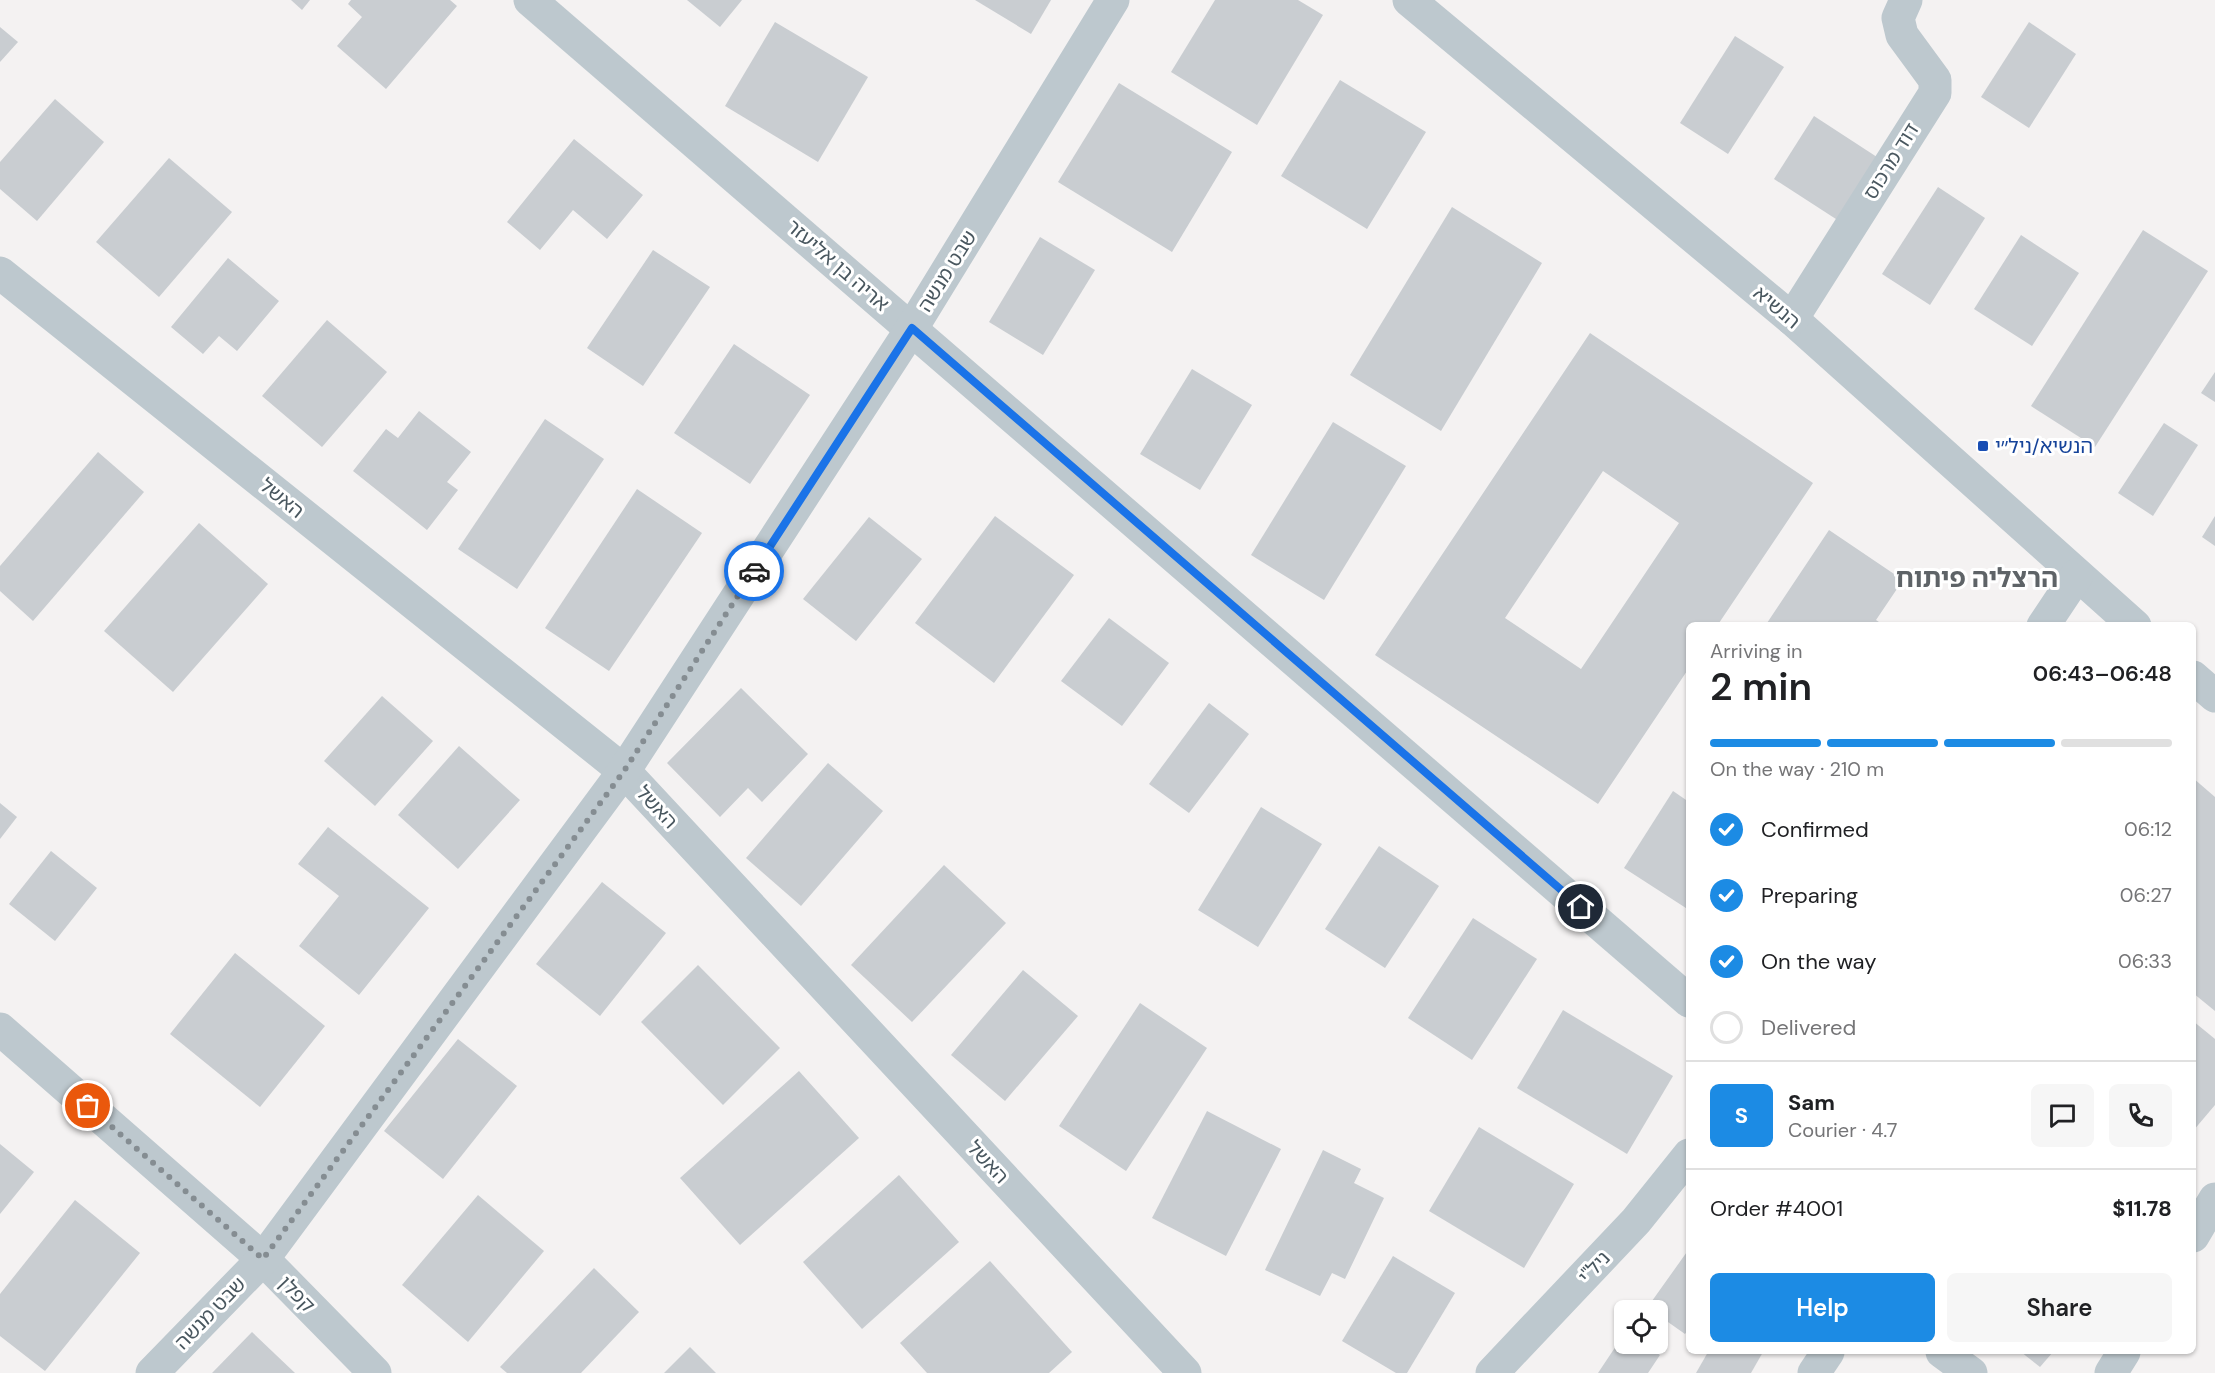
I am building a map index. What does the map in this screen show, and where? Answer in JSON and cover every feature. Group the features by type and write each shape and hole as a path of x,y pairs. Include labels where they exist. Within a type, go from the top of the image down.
{"street":[{"name":"אריה בן אליעזר","path":"530,0 1686,998"},
{"name":"שבט מנשה","path":"152,1373 263,1259 624,771 912,328 1113,0"},
{"name":"הנשיא","path":"1409,0 1792,319 2130,622"},
{"name":"דוד מרכוס","path":"1792,319 1935,93 1935,80 1902,35 1898,18 1906,0"},
{"name":"האשל","path":"0,273 624,771 1185,1373"},
{"path":"2046,622 2077,575"},
{"path":"2196,680 2215,696"},
{"name":"קפלן","path":"0,1029 263,1259 375,1373"},
{"name":"ניל\"י","path":"1492,1373 1636,1221 1686,1159"},
{"path":"2196,1231 2215,1199"},
{"path":"1814,1373 1826,1354"},
{"path":"1945,1354 1971,1373"},
{"path":"2111,1373 2123,1354"}],"building":[{"path":"291,0 310,0 302,10"},
{"path":"351,0 450,0 457,6 386,89 337,46 362,17 348,4"},
{"path":"687,0 742,0 720,27"},
{"path":"975,0 1051,0 1031,34"},
{"path":"1215,0 1298,0 1323,15 1257,125 1171,72"},
{"path":"775,22 868,77 818,162 725,106"},
{"path":"2029,22 2076,54 2029,128 1981,97"},
{"path":"0,27 18,42 0,62"},
{"path":"1735,36 1784,67 1728,154 1680,123"},
{"path":"1340,80 1426,132 1367,229 1281,176"},
{"path":"1119,83 1232,152 1172,252 1058,182"},
{"path":"55,99 104,142 37,221 0,189 0,162"},
{"path":"1814,116 1880,159 1839,221 1774,179"},
{"path":"574,139 643,195 607,239 573,210 540,250 507,222"},
{"path":"169,158 232,212 159,297 96,242"},
{"path":"1938,187 1985,218 1930,305 1882,274"},
{"path":"1452,207 1542,263 1441,431 1350,375"},
{"path":"2143,230 2208,271 2095,447 2031,406"},
{"path":"2021,235 2079,273 2032,346 1974,309"},
{"path":"1040,237 1095,270 1043,355 989,322"},
{"path":"653,250 710,287 643,386 587,348"},
{"path":"228,258 279,301 237,351 219,336 203,354 171,327"},
{"path":"327,320 387,372 322,447 262,396"},
{"path":"1590,333 1813,483 1720,622 1686,622 1686,672 1598,804 1375,655","holes":["1603,471 1679,523 1581,669 1505,618"]},
{"path":"734,344 810,395 750,484 674,433"},
{"path":"1192,369 1252,405 1200,490 1140,454"},
{"path":"2215,372 2215,402 2201,393"},
{"path":"419,411 471,452 447,482 458,490 427,530 353,471 386,429 398,438"},
{"path":"545,419 604,459 517,589 458,549"},
{"path":"1333,422 1406,466 1324,600 1251,555"},
{"path":"2164,423 2198,445 2153,516 2118,493"},
{"path":"98,452 144,492 33,621 0,591 0,566"},
{"path":"637,489 702,533 609,671 545,628"},
{"path":"995,516 1074,575 994,683 915,623"},
{"path":"2215,516 2215,546 2202,537"},
{"path":"869,517 922,559 856,641 803,599"},
{"path":"199,523 268,584 173,692 104,631"},
{"path":"1829,530 1903,580 1876,620 1879,622 1768,622"},
{"path":"1109,618 1169,663 1122,726 1061,681"},
{"path":"741,688 808,754 762,802 748,788 720,817 667,763"},
{"path":"382,696 433,741 375,806 324,761"},
{"path":"1209,703 1249,734 1189,813 1149,784"},
{"path":"459,746 520,800 458,869 398,815"},
{"path":"828,763 883,811 801,906 746,858"},
{"path":"2196,781 2215,797 2215,1011 2196,995"},
{"path":"1673,791 1686,800 1686,908 1624,868"},
{"path":"0,803 17,817 0,839"},
{"path":"1261,807 1322,844 1258,947 1198,910"},
{"path":"328,827 429,908 359,995 299,946 339,896 298,864"},
{"path":"1379,846 1439,886 1385,968 1325,929"},
{"path":"51,851 97,888 55,941 9,904"},
{"path":"944,865 1006,923 912,1022 851,965"},
{"path":"602,882 666,933 600,1016 536,964"},
{"path":"1473,918 1537,959 1472,1060 1408,1018"},
{"path":"235,953 325,1026 260,1107 170,1034"},
{"path":"698,965 780,1048 723,1105 641,1022"},
{"path":"1023,970 1078,1016 1005,1101 951,1055"},
{"path":"1140,1003 1207,1048 1126,1171 1059,1126"},
{"path":"1563,1010 1673,1076 1627,1154 1517,1088"},
{"path":"2196,1023 2215,1039 2215,1105 2196,1127"},
{"path":"458,1039 517,1086 443,1179 384,1131"},
{"path":"799,1071 859,1138 740,1245 680,1178"},
{"path":"1207,1111 1281,1149 1226,1256 1152,1218"},
{"path":"1479,1127 1574,1184 1524,1268 1429,1211"},
{"path":"0,1144 34,1172 0,1214"},
{"path":"1323,1150 1361,1169 1354,1183 1384,1198 1345,1279 1332,1273 1320,1296 1265,1270"},
{"path":"899,1175 959,1242 862,1329 803,1262"},
{"path":"478,1195 544,1251 468,1342 402,1285"},
{"path":"75,1200 140,1253 45,1371 0,1336 0,1294"},
{"path":"1686,1253 1686,1332 1668,1322 1668,1300 1653,1300"},
{"path":"1393,1256 1455,1293 1407,1373 1396,1373 1342,1341"},
{"path":"990,1261 1072,1352 1049,1373 927,1373 900,1343"},
{"path":"594,1268 639,1312 581,1373 507,1373 500,1367"},
{"path":"252,1332 295,1373 212,1373"},
{"path":"690,1347 716,1373 664,1373"},
{"path":"1614,1349 1614,1354 1660,1355 1648,1373 1598,1373"},
{"path":"1707,1354 1762,1354 1751,1373 1696,1373"},
{"path":"2024,1354 2051,1354 2040,1367"}],"way so far":[{"path":"88,1106 263,1259 624,771 754,571"}],"place":[{"name":"הנשיא/ניל״י","path":"1983,446"}],"district":[{"name":"הרצליה פיתוח","path":"1977,578"}],"route":[{"path":"754,571 912,328 1581,907"}]}
